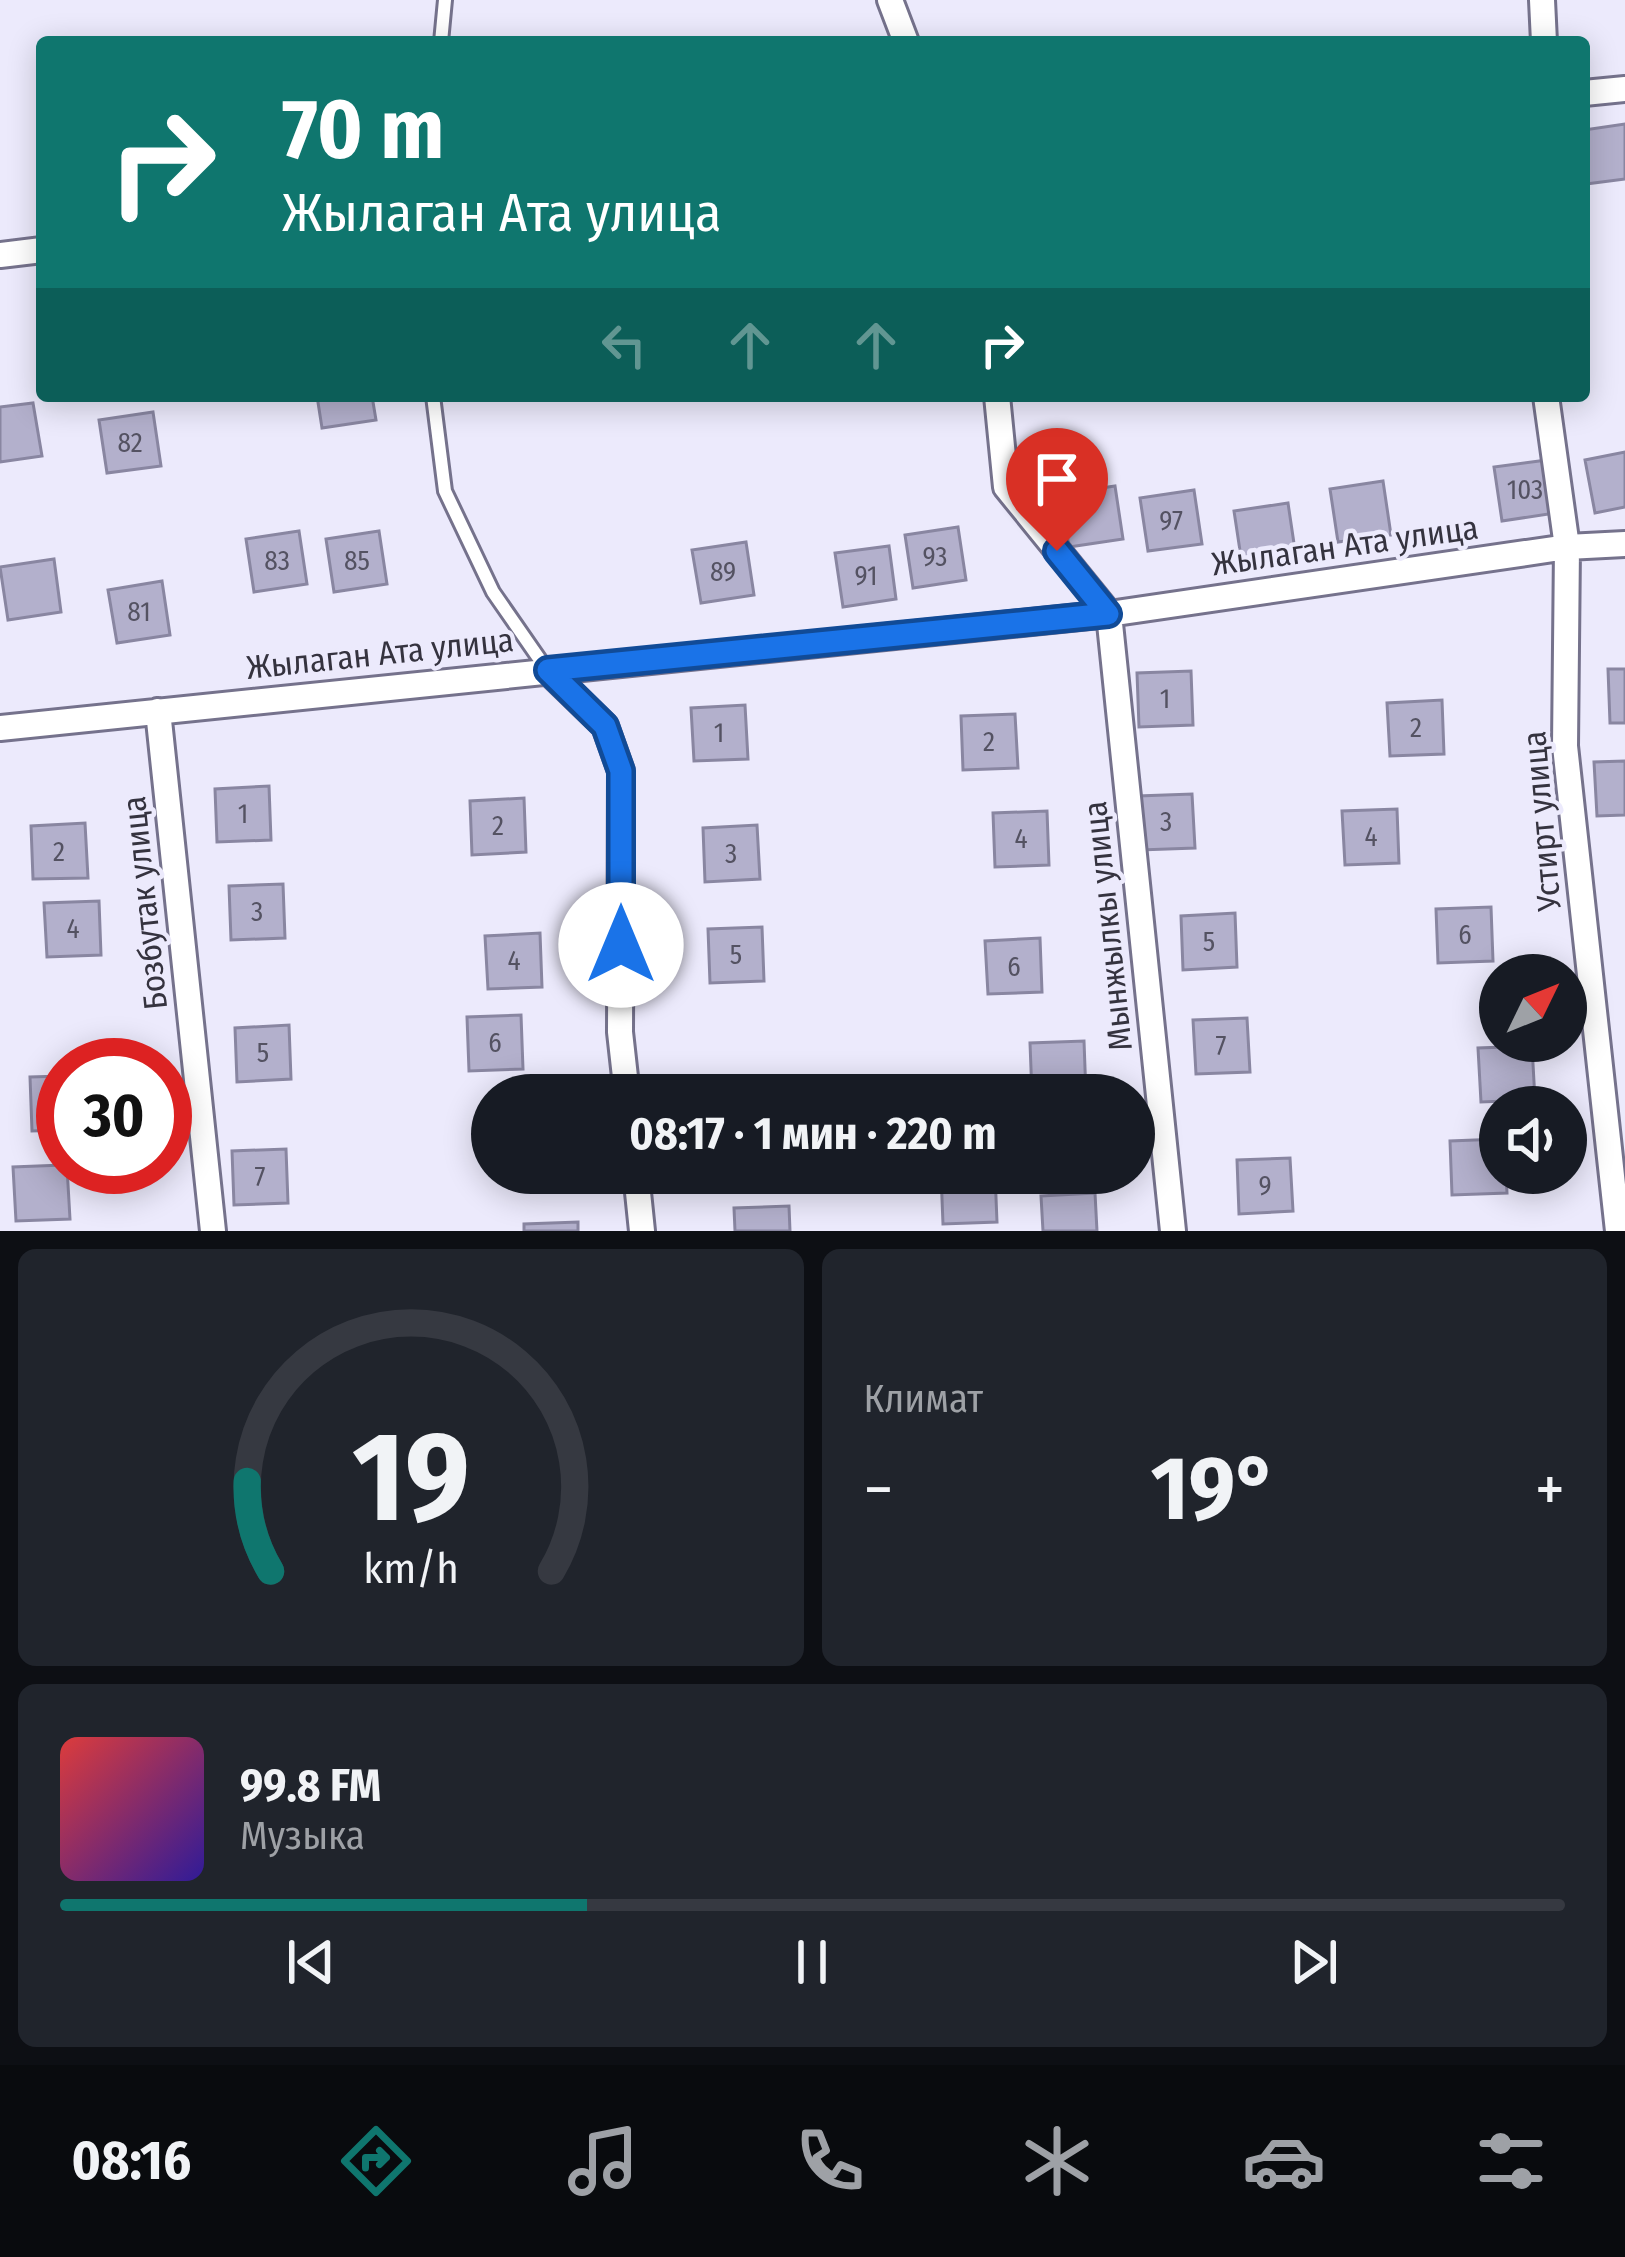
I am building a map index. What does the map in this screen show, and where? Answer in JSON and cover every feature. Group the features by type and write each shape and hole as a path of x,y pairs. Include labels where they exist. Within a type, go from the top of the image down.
{"street":[{"path":"890,0 904,36"},
{"path":"1542,0 1544,36"},
{"path":"1590,92 1625,89"},
{"path":"0,255 36,251"},
{"path":"998,402 1006,487 1108,614"},
{"name":"Устирт улица","path":"1547,402 1567,547 1565,746 1618,1231"},
{"name":"Жылаган Ата улица","path":"0,728 1108,614 1567,547 1625,544"},
{"name":"Мынжылкы улица","path":"1108,614 1173,1231"},
{"path":"548,670 605,726 621,771 620,1032 625,1074"},
{"name":"Бозбутак улица","path":"158,711 212,1231"},
{"path":"638,1194 642,1231"}],"lane":[{"path":"442,36 445,0"},
{"path":"434,402 446,491 493,592 548,670"}],"building":[{"path":"1625,124 1625,179 1590,183 1590,129"},
{"path":"318,402 373,402 376,420 322,428"},
{"path":"33,403 42,456 0,462 0,407"},
{"path":"153,412 161,466 107,473 99,420"},
{"path":"1625,452 1625,507 1595,513 1585,460"},
{"path":"1547,460 1555,513 1502,521 1494,467"},
{"path":"1383,481 1391,535 1338,542 1330,489"},
{"path":"1115,486 1123,539 1069,547 1061,494"},
{"path":"1194,490 1202,544 1148,551 1140,498"},
{"path":"1288,503 1296,557 1242,564 1234,511"},
{"path":"958,527 966,580 913,588 905,535"},
{"path":"299,531 307,584 254,592 246,539"},
{"path":"379,531 387,584 334,592 326,539"},
{"path":"746,542 754,595 701,603 692,550"},
{"path":"889,546 896,599 843,607 835,553"},
{"path":"54,559 61,612 8,620 0,567"},
{"path":"162,581 170,635 117,643 108,590"},
{"path":"1608,669 1625,669 1625,723 1610,723"},
{"path":"1191,671 1193,725 1139,727 1137,673"},
{"path":"1442,700 1444,754 1390,756 1387,703"},
{"path":"745,705 748,759 694,761 691,708"},
{"path":"1015,714 1018,768 963,770 961,716"},
{"path":"1625,761 1625,815 1597,816 1594,762"},
{"path":"269,786 271,840 217,842 215,789"},
{"path":"1192,794 1195,848 1140,850 1138,796"},
{"path":"524,798 526,852 472,855 470,801"},
{"path":"1397,809 1399,863 1345,865 1342,811"},
{"path":"1047,811 1049,865 995,867 993,813"},
{"path":"85,823 88,878 33,879 31,826"},
{"path":"757,825 760,879 705,882 703,828"},
{"path":"283,884 285,938 231,940 229,886"},
{"path":"99,901 101,955 47,957 44,903"},
{"path":"1491,907 1493,954 1479,954 1479,962 1438,963 1436,909"},
{"path":"1235,913 1237,967 1183,970 1181,916"},
{"path":"762,927 764,981 710,983 708,929"},
{"path":"540,933 542,987 488,989 485,936"},
{"path":"1040,938 1042,992 988,994 985,941"},
{"path":"521,1015 523,1069 469,1071 467,1017"},
{"path":"1247,1018 1250,1072 1196,1074 1193,1020"},
{"path":"289,1025 291,1079 237,1082 235,1028"},
{"path":"1084,1041 1085,1074 1031,1074 1030,1043"},
{"path":"1478,1048 1479,1062 1533,1062 1534,1086 1480,1086"},
{"path":"30,1077 36,1077 36,1131 32,1131"},
{"path":"1479,1140 1480,1194 1452,1195 1450,1141"},
{"path":"286,1149 288,1203 234,1205 232,1151"},
{"path":"1290,1158 1293,1211 1239,1214 1237,1160"},
{"path":"36,1166 36,1194 69,1194 70,1219 16,1221 13,1167"},
{"path":"942,1194 996,1194 997,1222 943,1224"},
{"path":"1095,1194 1097,1231 1043,1231 1041,1196"},
{"path":"789,1206 790,1231 735,1231 734,1208"},
{"path":"578,1222 578,1231 524,1231 524,1224"}],"route":[{"path":"621,945 621,771 605,726 548,670 1108,614 1057,551"}]}
